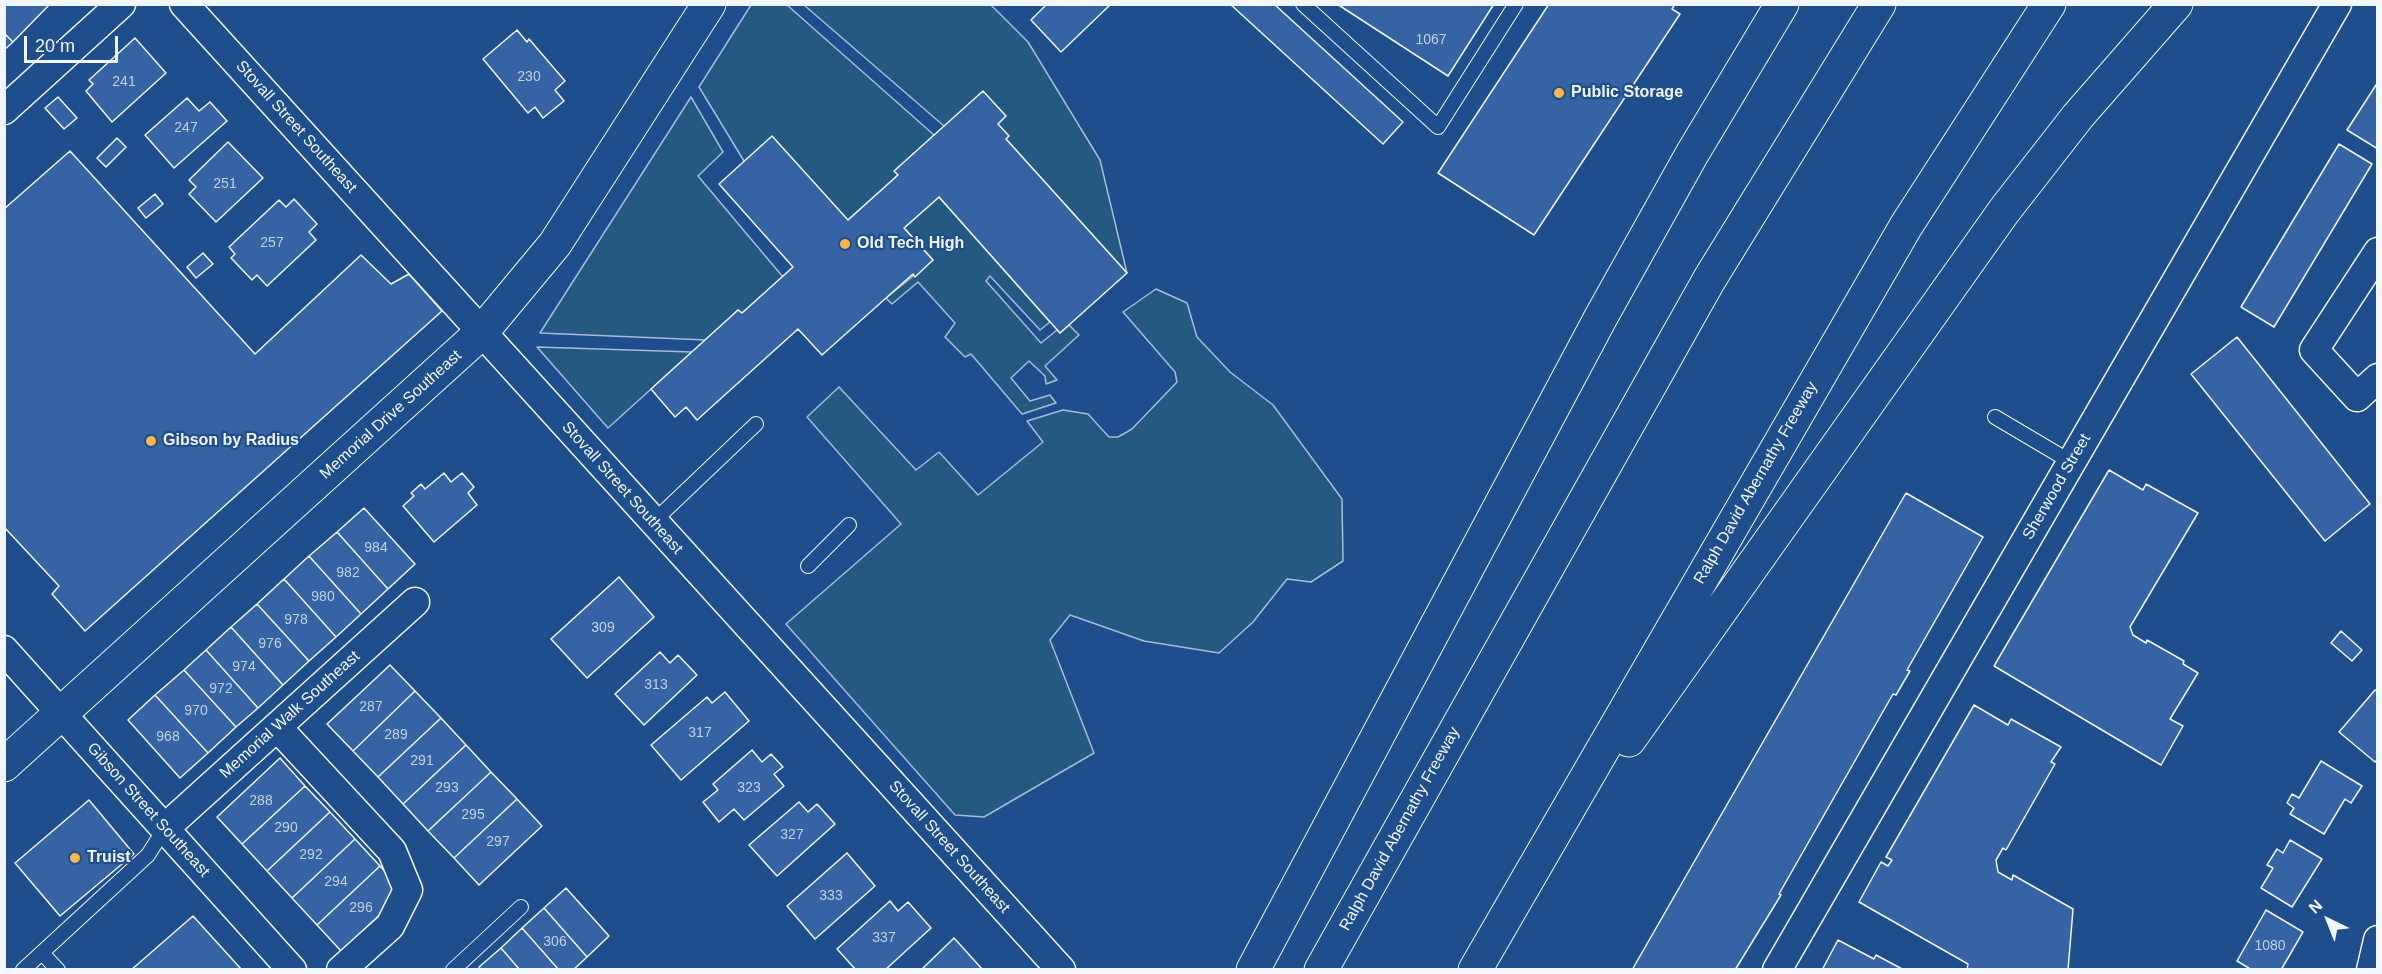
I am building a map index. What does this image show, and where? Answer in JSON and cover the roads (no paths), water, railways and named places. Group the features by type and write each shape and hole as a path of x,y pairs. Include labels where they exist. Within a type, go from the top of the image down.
{"main road":[{"path":"1253,969 1548,415 1692,154 1782,4"},
{"name":"Ralph David Abernathy Freeway","path":"1321,969 1708,280 1879,4"},
{"name":"Ralph David Abernathy Freeway","path":"1475,969 1906,226 2049,4"},
{"path":"1512,903 2004,211 2078,116 2176,4"},
{"name":"Memorial Drive Southeast","path":"4,765 481,333 555,244 704,6"}],"street":[{"path":"4,110 122,4"},
{"name":"Stovall Street Southeast","path":"184,4 1061,969"},
{"name":"Sherwood Street","path":"1777,969 2337,4"},
{"path":"2378,252 2314,350 2357,397 2378,378"},
{"name":"Memorial Walk Southeast","path":"165,828 416,602"},
{"name":"Gibson Street Southeast","path":"4,650 292,969"},
{"path":"277,727 392,851 408,890 390,926 341,969"},
{"path":"2371,969 2378,940"}],"lane":[{"path":"1303,4 1438,127 1516,4"},
{"path":"1995,417 2071,462"},
{"path":"653,522 756,424"},
{"path":"808,566 849,525"},
{"path":"23,969 148,855 165,828"},
{"path":"453,969 521,907"},
{"path":"42,952 58,969"}],"place":[{"name":"Public Storage","path":"1559,93"},
{"name":"Old Tech High","path":"845,244"},
{"name":"Gibson by Radius","path":"151,441"},
{"name":"Truist","path":"75,858"}]}
